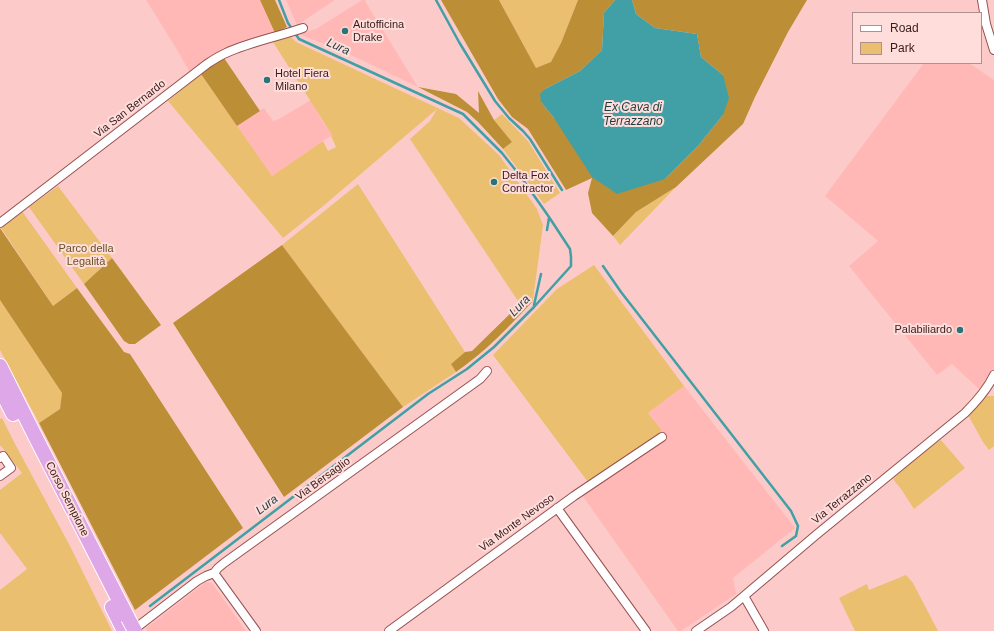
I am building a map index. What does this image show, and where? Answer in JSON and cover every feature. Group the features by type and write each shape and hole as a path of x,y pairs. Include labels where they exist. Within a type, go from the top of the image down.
{"highway":[{"name":"Corso Sempione","path":"0,366 128,627"},
{"name":"Corso Sempione","path":"0,388 128,627"}],"street":[{"path":"982,0 986,24 994,50"},
{"name":"Via San Bernardo","path":"0,223 207,64 232,51 303,28"},
{"name":"Via Bersaglio","path":"128,627 197,581 214,573 221,565 480,379 487,371"},
{"name":"Via Terrazzano","path":"696,631 744,596 965,413 982,395 990,384 994,375"},
{"name":"Via Monte Nevoso","path":"389,631 557,508 662,437"},
{"path":"0,458 3,456 11,468 0,476"},
{"path":"557,508 646,631"},
{"path":"214,573 256,631"},
{"path":"744,596 764,631"}],"shaded area":[{"path":"146,0 260,0 275,33 232,45 189,71"},
{"path":"260,0 275,0 287,27 275,33"},
{"path":"286,0 335,0 297,25"},
{"path":"362,0 365,0 418,87 345,52 299,34 316,29"},
{"path":"441,0 499,0 536,68 551,62 561,43 578,0 615,0 604,13 602,50 580,71 545,89 541,102 554,118 665,179 698,146 723,115 723,75 701,57 697,34 655,28 636,14 632,0 807,0 788,32 743,124 676,187 636,212 613,236 592,213 588,193 592,178 566,190 528,129 512,117 498,99"},
{"path":"224,58 260,111 237,126 201,74"},
{"path":"923,64 970,64 994,80 994,367 988,379 979,389 952,364 937,375 849,266 878,241 825,196"},
{"path":"418,87 456,94 479,113 478,91 494,120 512,142 503,149 467,112"},
{"path":"311,100 332,135 272,176 237,126 264,108 273,121"},
{"path":"0,228 53,306 77,288 124,352 130,354 243,528 135,610 39,423 60,409 62,393 0,300"},
{"path":"282,245 403,407 284,497 173,323"},
{"path":"112,258 161,325 135,344 129,344 124,341 84,284"},
{"path":"532,302 496,339 456,372 451,364 465,352 472,351 520,304"},
{"path":"684,386 795,528 733,578 736,594 681,631 678,631 582,495 666,438 648,413"},
{"path":"206,582 212,583 246,631 147,631 146,628"}],"green space":[{"path":"499,0 578,0 561,43 551,63 536,68"},
{"path":"290,36 296,42 459,118 499,155 537,209 543,225 532,302 520,304 410,139 430,121 437,109 322,207 283,238 168,101 201,74 272,176 323,141 328,151 336,147 331,136 332,135 273,42"},
{"path":"502,114 528,141 560,193 544,204 503,149 512,142 494,120"},
{"path":"358,184 465,352 451,364 456,372 403,407 282,245"},
{"name":"Parco della Legalità","path":"58,186 112,258 84,284 29,207"},
{"path":"676,187 620,245 613,236 636,212"},
{"path":"22,211 77,288 53,306 1,228"},
{"path":"594,265 684,386 648,413 662,431 588,482 493,355 557,289"},
{"path":"0,300 62,393 60,409 39,423 0,350"},
{"path":"986,396 994,396 994,446 989,450 968,415"},
{"path":"2,418 70,546 112,631 0,631 0,590 27,569 0,533 0,490 22,473 0,446 0,419"},
{"path":"941,440 965,468 914,509 893,479 923,451"},
{"path":"906,575 913,583 938,631 855,631 839,598 867,584 869,590"}],"water":[{"name":"Ex Cava di Terrazzano","path":"615,0 632,0 636,14 655,28 697,34 701,57 723,75 729,98 723,115 698,146 665,179 617,194 592,177 554,118 541,102 540,94 545,89 580,71 602,50 604,13"}],"waterway":[{"name":"Lura","path":"150,606 428,394 467,369 494,347 534,307 571,266 570,249 521,177 502,153 463,114 299,39 288,23 279,0"},
{"path":"436,0 459,42 495,101 509,118 530,139 562,190"},
{"path":"547,230 549,218"},
{"path":"603,266 621,292 791,511 798,526 796,536 782,546"},
{"path":"534,305 541,274"}],"place":[{"name":"Autofficina Drake","path":"345,31"},
{"name":"Hotel Fiera Milano","path":"267,80"},
{"name":"Delta Fox Contractor","path":"494,182"},
{"name":"Palabiliardo","path":"960,330"}]}
